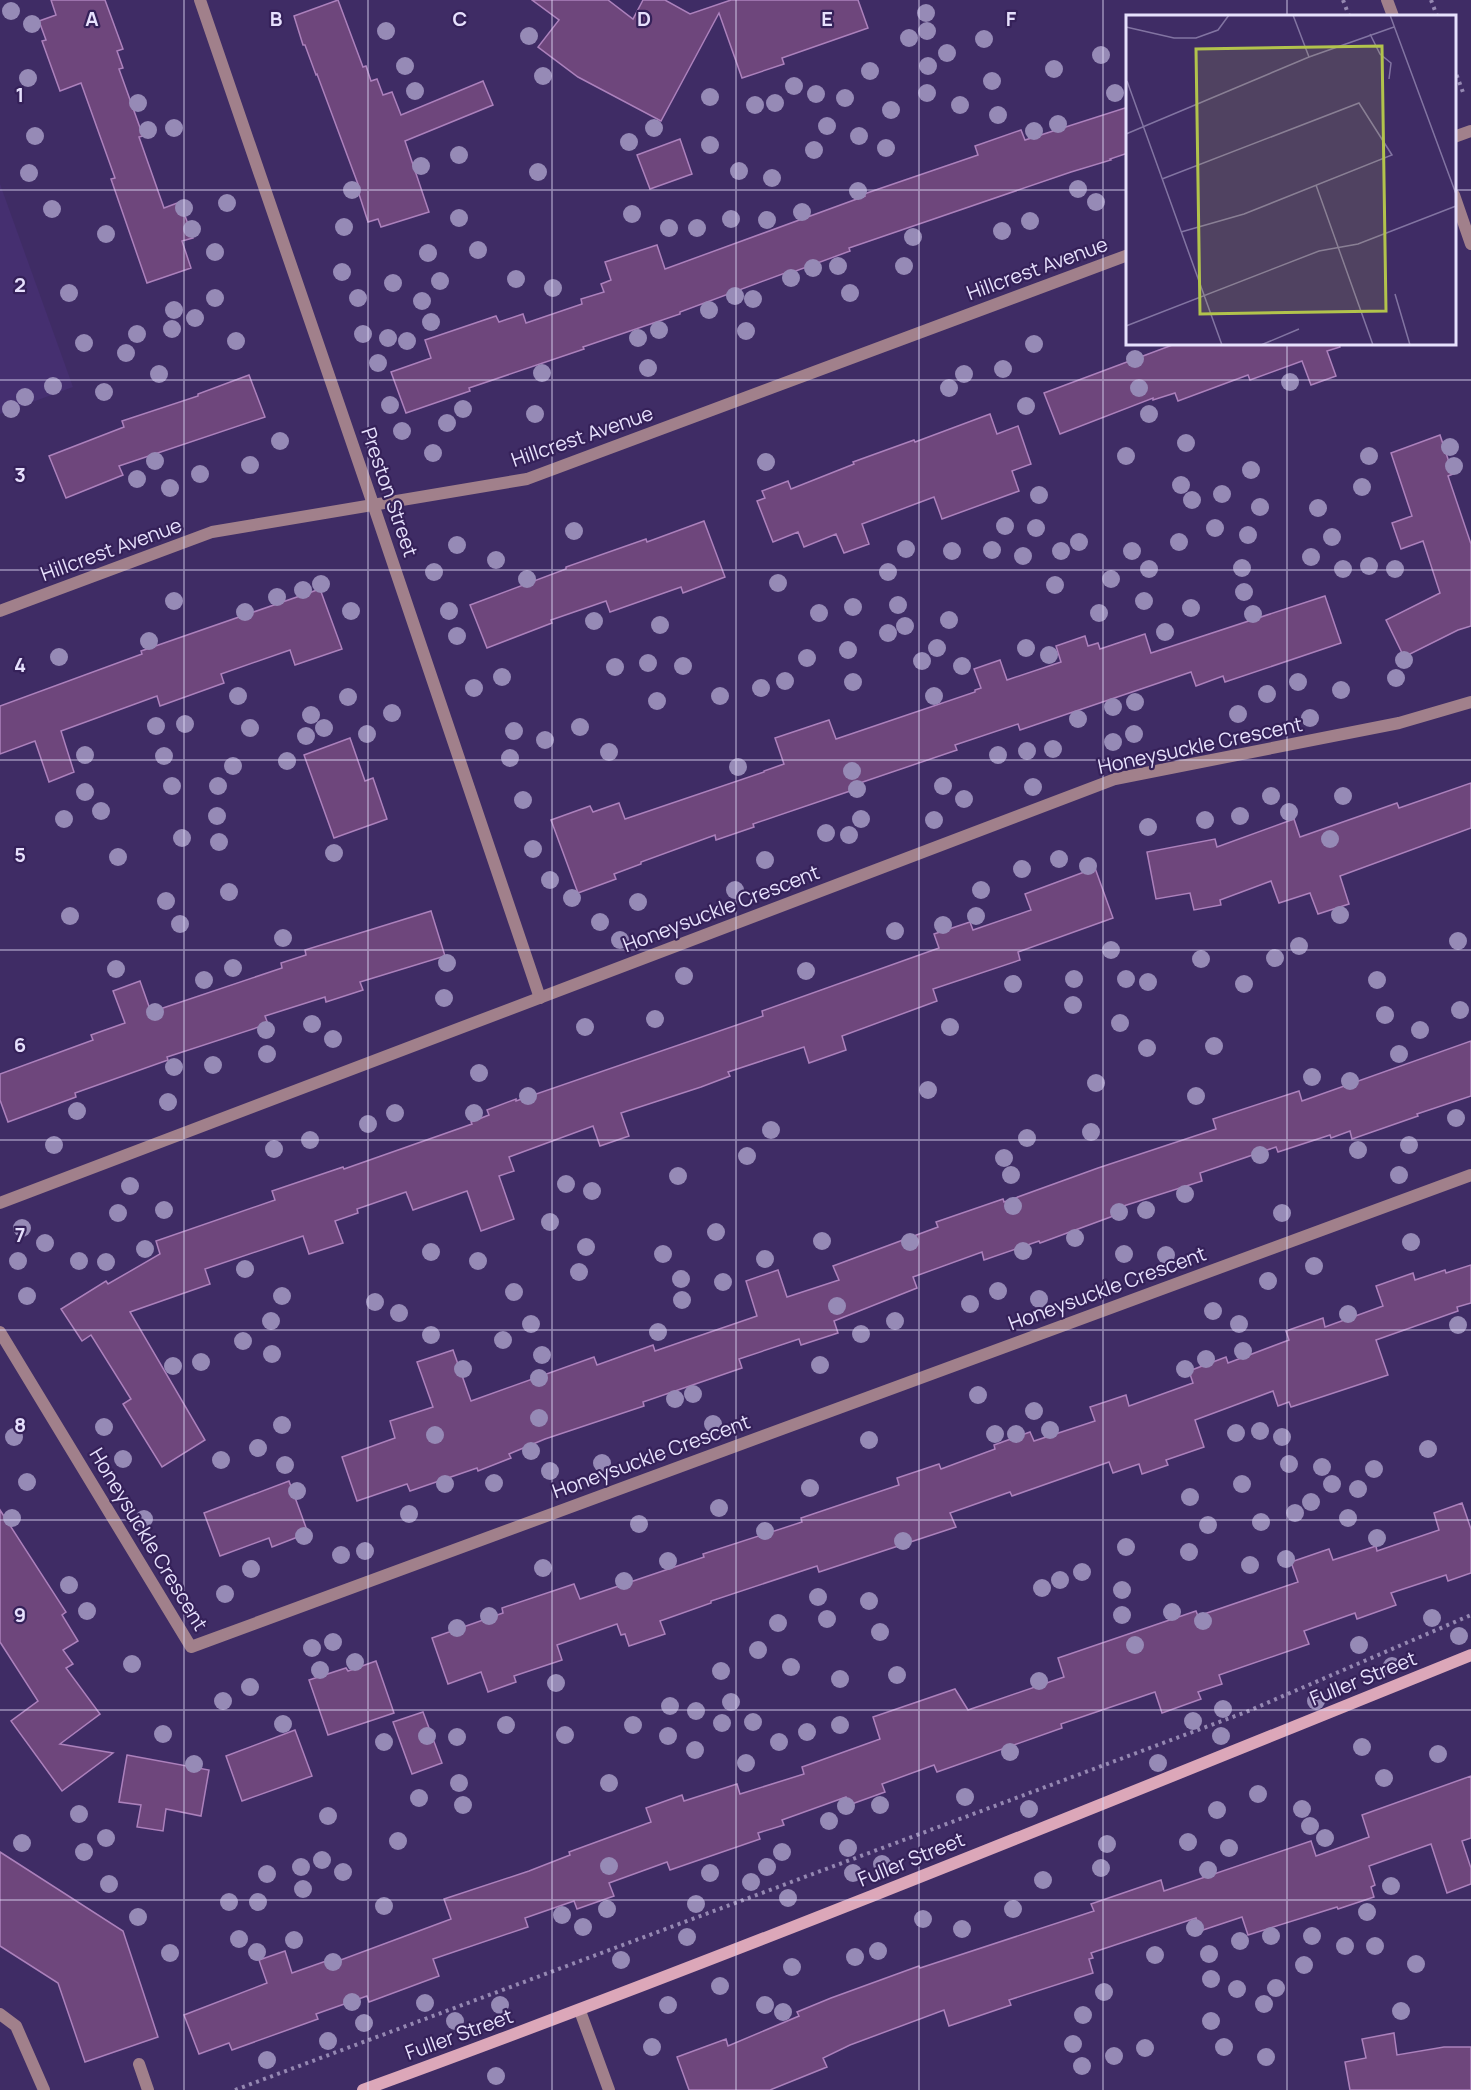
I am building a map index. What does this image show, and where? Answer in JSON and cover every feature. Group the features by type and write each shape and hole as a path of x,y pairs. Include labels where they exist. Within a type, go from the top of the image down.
{"street":[{"name":"Preston Street","path":"200,0 540,998"},
{"path":"1387,0 1393,15"},
{"path":"1456,137 1471,131"},
{"path":"1456,198 1471,244"},
{"name":"Hillcrest Avenue","path":"0,611 212,532 527,479 1126,256"},
{"name":"Honeysuckle Crescent","path":"0,1203 1115,779 1399,723 1471,702"},
{"name":"Honeysuckle Crescent","path":"0,1332 191,1647 1471,1175"},
{"name":"Fuller Street","path":"363,2090 580,2011 1185,1772 1471,1655"},
{"path":"580,2011 609,2090"},
{"path":"0,2013 16,2026 44,2090"},
{"path":"139,2064 148,2090"}],"path":[{"path":"1343,0 1349,15"},
{"path":"1431,0 1437,15"},
{"path":"1456,71 1464,95"},
{"path":"235,2090 1246,1712 1471,1615"}],"shaded area":[{"path":"0,184 73,387 0,414"}],"building":[{"path":"51,0 105,0 123,49 117,51 123,68 119,69 143,136 139,137 164,208 180,202 193,238 182,241 191,268 147,283 111,179 115,178 81,83 60,91 42,41 46,40 39,21 56,15"},
{"path":"338,0 363,67 366,66 371,81 377,79 383,95 392,92 401,115 483,81 493,105 405,141 429,212 381,227 378,219 368,222 357,188 359,187 317,74 305,45 303,45 294,16"},
{"path":"532,0 608,0 633,19 643,0 665,0 690,14 731,0 858,0 868,28 782,58 784,64 742,78 719,13 661,121 578,77 538,47 559,20"},
{"path":"1126,108 1126,154 849,248 850,251 583,347 584,349 469,388 470,391 406,413 391,372 431,358 425,340 496,316 499,322 523,314 526,323 582,304 581,299 604,292 601,284 611,280 605,262 657,245 665,269 865,196 864,194 978,155 975,146 1021,130 1025,140"},
{"path":"680,139 692,174 650,189 637,155"},
{"path":"1172,345 1339,345 1340,347 1327,351 1336,376 1311,385 1302,361 1250,380 1248,375 1178,401 1175,393 1153,400 1153,398 1060,434 1044,393"},
{"path":"249,375 265,417 119,466 123,475 66,498 49,456 124,427 122,421 198,396 198,394"},
{"path":"990,414 997,434 1018,426 1031,464 1012,471 1019,491 942,519 934,497 862,524 869,544 844,553 836,534 804,547 798,532 773,542 757,501 765,498 762,491 788,481 791,489 854,464 853,462"},
{"path":"1440,435 1453,474 1448,476 1471,544 1471,626 1458,630 1404,657 1386,620 1440,593 1423,541 1401,549 1392,523 1412,516 1391,453"},
{"path":"704,521 725,577 683,593 681,587 610,612 606,601 551,620 552,623 487,648 470,605 566,569 566,567 646,539 647,542"},
{"path":"320,589 342,649 295,665 290,650 221,674 224,683 160,706 157,696 61,731 74,772 49,782 35,741 0,754 0,706 142,654 141,651"},
{"path":"1325,596 1341,643 1225,682 1223,676 1196,686 1191,672 1020,730 1018,724 955,745 957,750 851,786 853,790 753,824 754,827 716,840 715,835 641,862 641,864 614,874 616,879 578,893 551,820 590,806 593,812 619,803 625,819 764,772 784,764 775,738 829,720 836,739 975,692 981,688 974,669 1000,660 1007,680 1061,662 1056,646 1085,636 1088,646 1098,643 1100,649 1145,634 1151,653"},
{"path":"350,738 365,781 373,778 387,819 334,838 304,755"},
{"path":"1471,783 1471,828 1340,876 1349,904 1318,914 1310,893 1279,903 1271,881 1220,900 1221,905 1194,910 1190,893 1156,899 1147,852 1215,839 1217,847 1294,819 1300,837 1397,803 1399,808"},
{"path":"1095,868 1113,918 1018,952 1020,960 933,989 937,1001 842,1036 846,1050 809,1063 804,1047 728,1072 730,1076 701,1087 621,1113 629,1136 600,1146 593,1126 509,1157 514,1171 499,1176 514,1219 481,1231 467,1191 413,1210 406,1192 357,1209 358,1213 335,1221 343,1243 309,1254 303,1236 205,1269 210,1284 130,1312 205,1440 162,1467 123,1404 131,1399 91,1335 82,1341 61,1309 106,1281 108,1284 160,1254 156,1241 275,1200 272,1191 343,1167 344,1169 472,1124 471,1122 489,1115 487,1110 516,1099 516,1101 763,1016 762,1011 939,948 934,934 970,922 973,930 1031,910 1025,894"},
{"path":"431,911 445,956 360,982 363,990 326,1002 325,997 265,1016 268,1024 167,1057 168,1060 75,1093 76,1097 8,1122 0,1100 0,1074 93,1040 91,1035 125,1023 113,991 140,981 151,1012 282,968 281,963 306,955 305,950"},
{"path":"1471,1041 1471,1096 1352,1139 1350,1131 1278,1152 1276,1147 1200,1173 1202,1181 1114,1209 1116,1215 1040,1243 1039,1241 984,1260 982,1252 913,1277 917,1288 834,1321 838,1333 801,1345 799,1339 739,1359 742,1368 643,1402 644,1406 545,1439 509,1454 511,1458 478,1471 477,1468 410,1491 407,1484 357,1501 342,1457 395,1438 390,1421 433,1407 417,1362 453,1350 471,1401 594,1357 597,1365 653,1345 655,1351 757,1316 746,1281 778,1270 787,1297 839,1280 833,1266 938,1227 936,1222 1003,1199 1004,1202 1216,1129 1213,1119 1299,1091 1302,1101"},
{"path":"1471,1265 1471,1303 1457,1307 1458,1311 1376,1340 1388,1375 1291,1407 1289,1402 1278,1406 1273,1391 1195,1420 1204,1447 1166,1460 1168,1465 1142,1474 1139,1464 1113,1473 1109,1462 1012,1496 1010,1492 950,1513 956,1527 819,1572 817,1566 711,1601 711,1603 660,1621 665,1634 629,1646 625,1634 621,1635 617,1624 557,1645 562,1660 514,1676 516,1682 488,1692 481,1672 448,1684 432,1638 503,1613 502,1608 574,1584 580,1599 704,1557 703,1554 802,1522 801,1518 899,1485 897,1478 939,1464 941,1469 995,1449 994,1445 1030,1432 1034,1441 1095,1421 1090,1407 1126,1395 1129,1406 1193,1383 1189,1371 1226,1357 1228,1363 1289,1340 1286,1331 1323,1318 1325,1327 1383,1306 1376,1286 1413,1273 1415,1280 1445,1270 1446,1273"},
{"path":"289,1481 308,1533 272,1547 269,1538 220,1556 204,1513"},
{"path":"1462,1503 1471,1529 1471,1573 1448,1581 1446,1575 1391,1593 1396,1605 1357,1619 1355,1613 1304,1631 1309,1644 1219,1675 1222,1684 1198,1692 1201,1699 1162,1713 1155,1692 1061,1724 1062,1728 937,1772 934,1765 882,1784 885,1792 849,1805 846,1797 782,1820 784,1825 758,1833 760,1839 670,1870 667,1862 609,1883 614,1896 577,1909 574,1901 525,1918 528,1927 433,1959 439,1976 369,2002 367,1996 316,2014 318,2019 232,2050 229,2043 199,2054 184,2015 267,1983 259,1960 285,1951 292,1973 329,1960 330,1964 451,1919 444,1899 529,1871 570,1855 569,1852 651,1822 646,1808 682,1795 684,1801 737,1784 740,1794 804,1774 802,1767 880,1739 873,1717 955,1689 968,1710 1064,1677 1058,1658 1196,1611 1198,1616 1298,1582 1291,1562 1329,1549 1333,1560 1376,1546 1377,1551 1439,1530 1434,1513"},
{"path":"0,1510 66,1612 62,1615 78,1641 63,1650 73,1664 66,1668 100,1714 60,1744 113,1753 62,1791 11,1721 38,1701 0,1642"},
{"path":"376,1661 394,1713 328,1735 309,1680 346,1668 348,1671"},
{"path":"423,1712 442,1763 412,1774 393,1722"},
{"path":"295,1730 312,1776 242,1801 226,1756"},
{"path":"127,1755 209,1770 201,1816 166,1809 163,1831 137,1827 141,1805 119,1802"},
{"path":"1471,1776 1471,1838 1462,1841 1471,1868 1471,1884 1447,1893 1431,1844 1369,1866 1375,1885 1371,1887 1374,1897 1338,1909 1337,1907 1248,1935 1242,1917 1200,1931 1196,1918 1091,1953 1093,1958 1089,1959 1093,1973 1009,2000 1011,2005 949,2026 944,2010 850,2045 823,2058 827,2067 770,2090 689,2090 677,2057 726,2039 728,2046 799,2016 797,2012 831,1998 919,1966 920,1968 1094,1911 1091,1904 1161,1880 1164,1891 1311,1841 1316,1856 1369,1837 1362,1815"},
{"path":"0,1852 123,1931 158,2037 85,2062 58,1983 0,1946"},
{"path":"1394,2033 1397,2055 1444,2047 1471,2047 1471,2090 1350,2090 1345,2062 1366,2058 1362,2039"}]}
